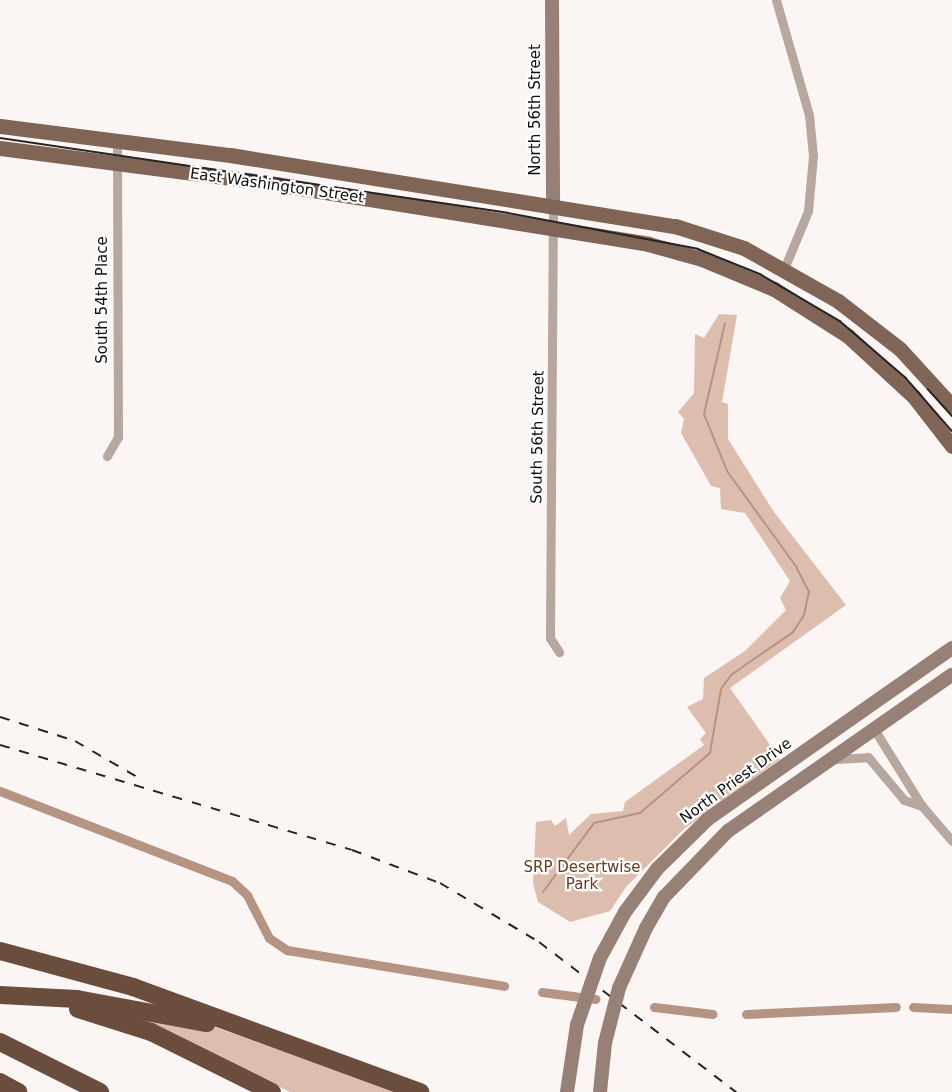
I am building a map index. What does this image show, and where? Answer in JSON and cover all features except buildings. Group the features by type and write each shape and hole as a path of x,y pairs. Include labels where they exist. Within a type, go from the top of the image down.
{"highway":[{"path":"0,951 133,987 420,1092"},
{"path":"0,996 34,994 142,1009 335,1061"},
{"path":"0,996 120,1020 272,1092"},
{"path":"0,1042 100,1092"},
{"path":"0,1082 18,1092"}],"main road":[{"name":"North 56th Street","path":"552,0 554,218"},
{"name":"East Washington Street","path":"0,126 117,140 554,218"},
{"name":"East Washington Street","path":"0,148 118,165 554,218"},
{"path":"554,218 675,225 784,269 887,338 952,406"},
{"path":"554,218 675,250 774,289 838,328 882,365 952,446"},
{"name":"North Priest Drive","path":"567,1092 577,1025 600,958 625,912 657,869 703,824 952,648"},
{"path":"600,1092 605,1043 619,988 646,928 664,897 706,851 810,772 952,675"},
{"path":"810,772 822,754 851,734 855,716"}],"street":[{"path":"776,0 809,115 813,156 808,211 784,269"},
{"name":"South 54th Place","path":"107,456 118,437 117,140"},
{"name":"South 56th Street","path":"554,218 550,638 559,652"},
{"path":"874,729 922,806 952,841"},
{"path":"829,760 868,757 904,800 922,806"}],"green space":[{"name":"SRP Desertwise Park","path":"719,314 737,315 722,402 728,404 728,439 774,512 846,605 730,688 780,759 684,829 626,887 610,911 570,922 538,902 533,883 536,822 551,820 555,826 566,818 569,835 591,814 623,811 625,802 704,745 700,739 706,733 687,707 703,699 704,678 745,651 786,610 780,598 790,581 745,513 721,509 720,488 711,486 681,433 684,419 678,412 694,393 695,334 704,338"},
{"path":"141,1019 208,1025 402,1092 290,1092"}],"waterway":[{"path":"543,892 594,823 640,813 710,753 721,689 731,675 793,632 804,615 809,592 795,565 727,471 704,414 725,323"},
{"path":"0,791 232,881 247,895 269,938 287,950 504,986"},
{"path":"542,992 596,999"},
{"path":"654,1007 713,1014"},
{"path":"746,1014 896,1007"},
{"path":"913,1007 952,1009"}],"tram line":[{"path":"0,138 503,212 698,249 760,274 840,321 906,378 952,431"},
{"path":"928,389 952,416"}],"railway":[{"path":"0,717 75,741 144,781"},
{"path":"0,745 352,850 440,883 539,942 736,1092"}]}
